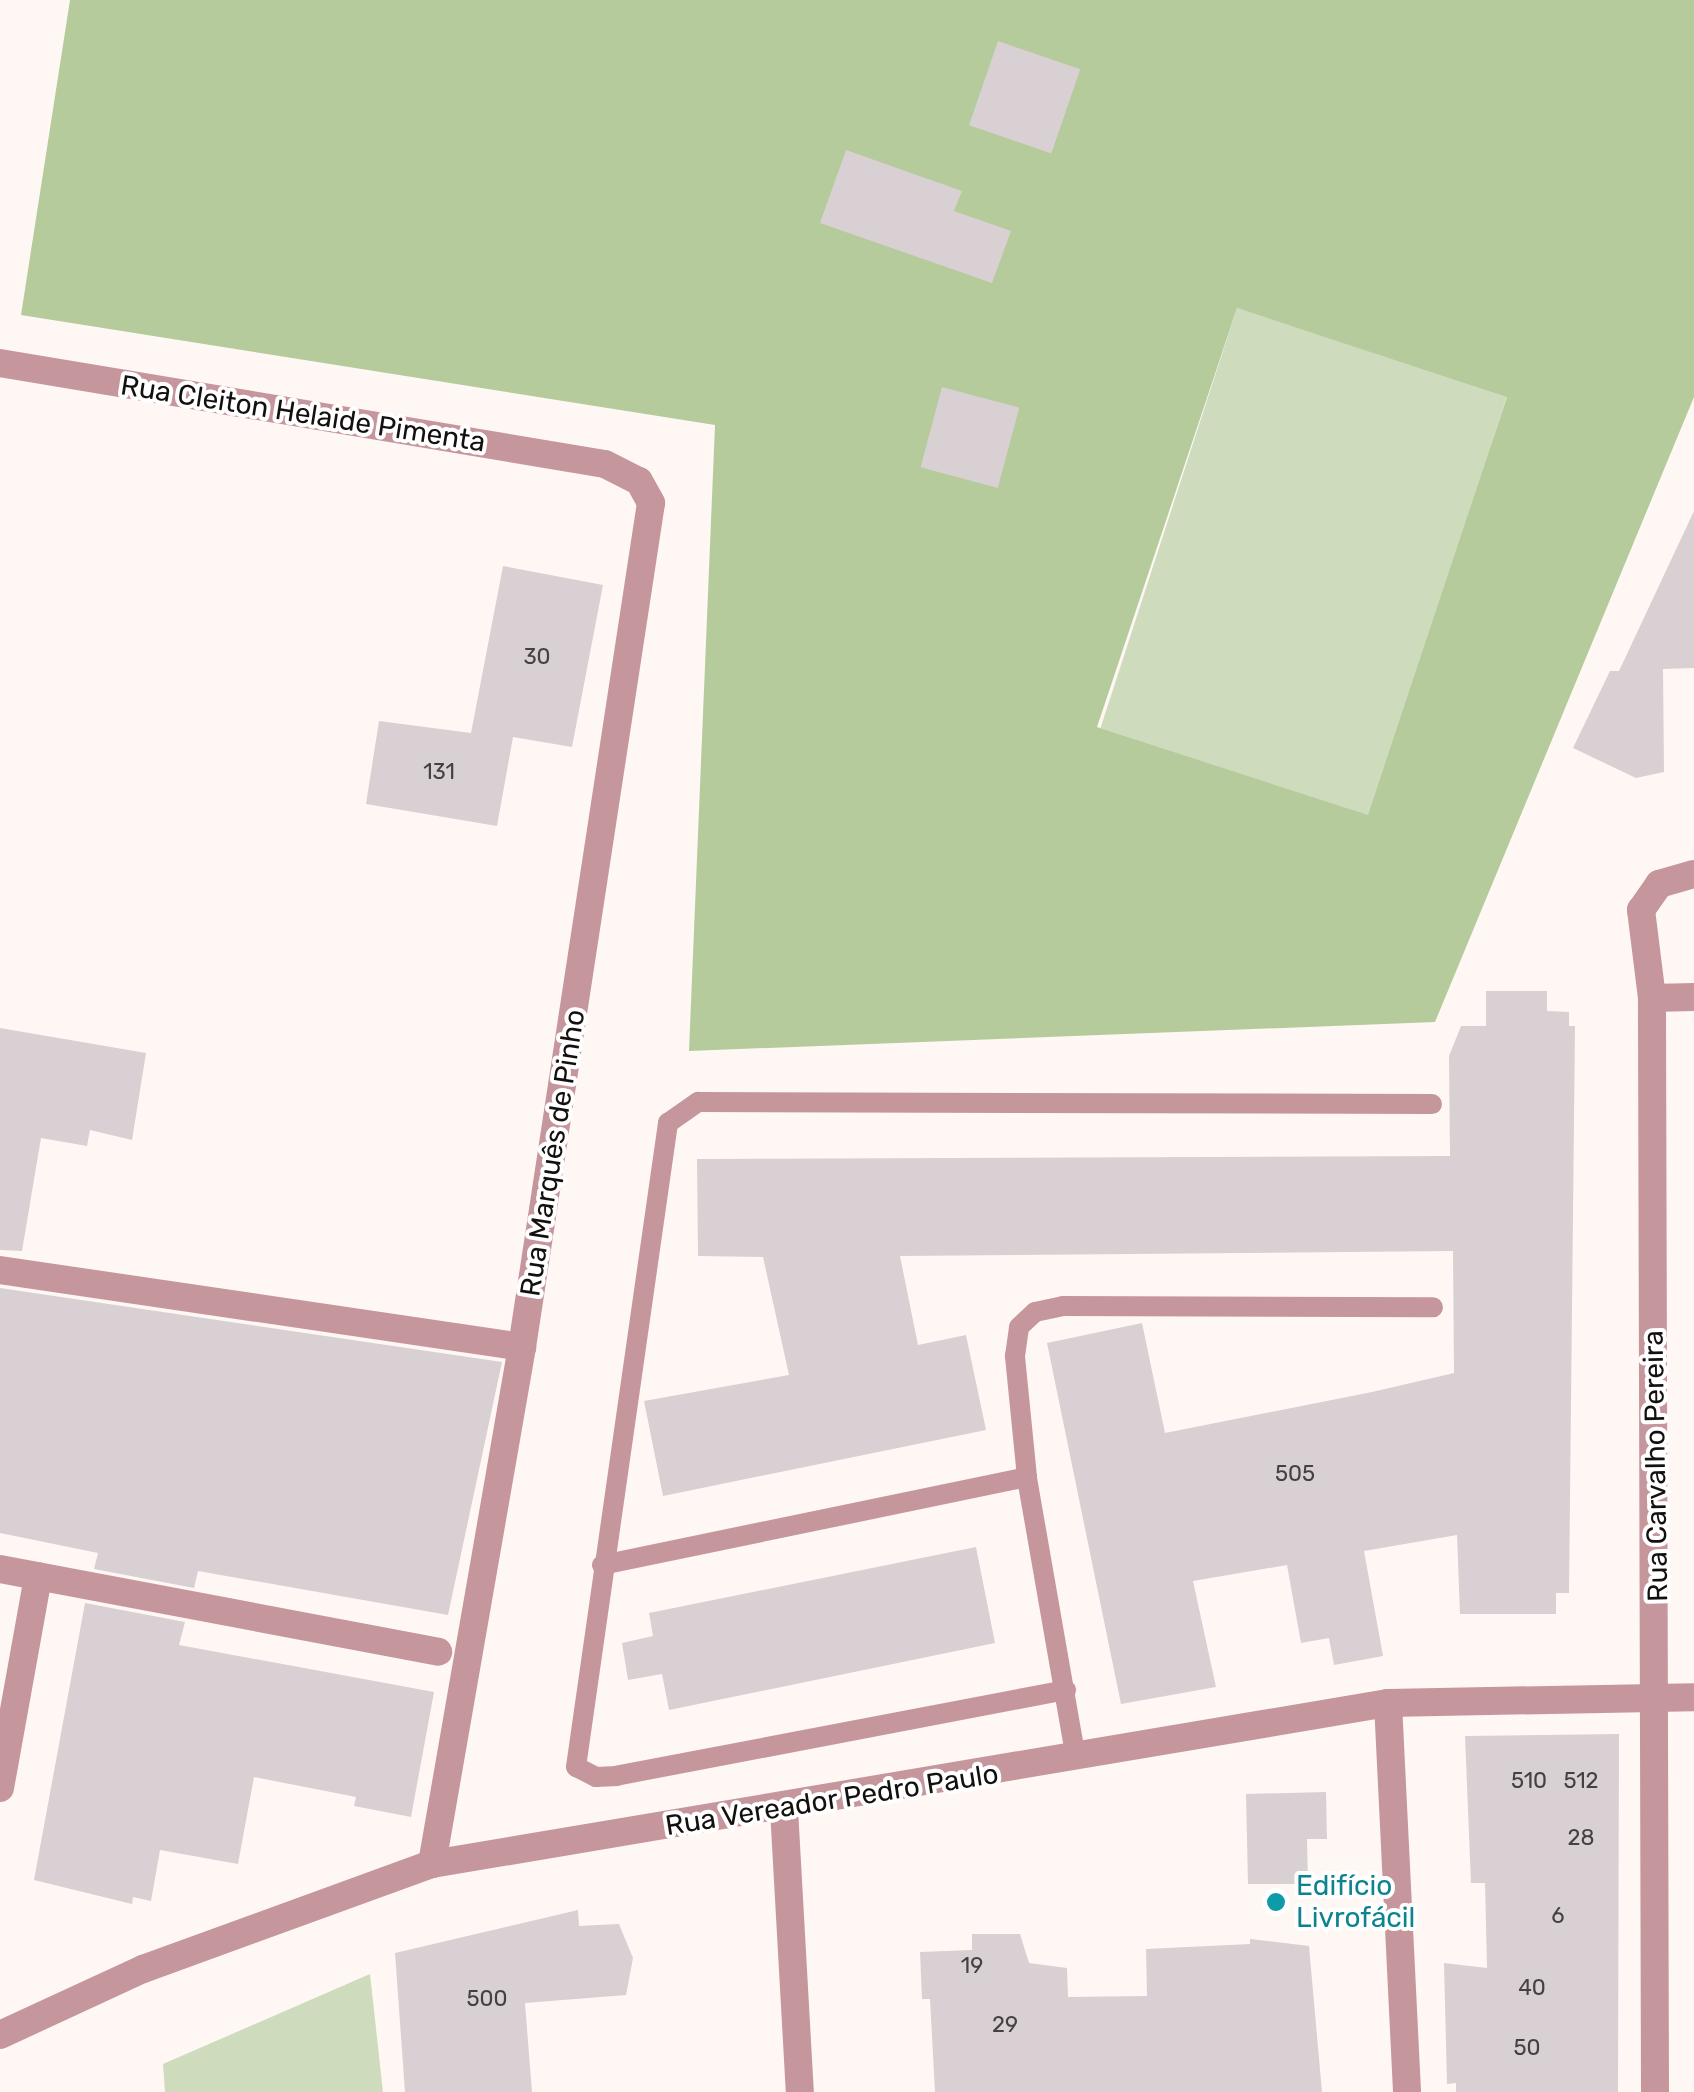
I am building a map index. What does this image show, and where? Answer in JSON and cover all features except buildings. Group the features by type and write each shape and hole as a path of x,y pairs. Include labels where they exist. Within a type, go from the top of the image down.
{"street":[{"name":"Rua Cleiton Helaide Pimenta","path":"1,367 606,464"},
{"name":"Rua Marquês de Pinho","path":"432,1864 522,1347 652,522 639,481 606,464"},
{"name":"Rua Carvalho Pereira","path":"1654,2092 1658,1698 1652,998 1641,910 1659,884 1694,874"},
{"path":"1652,998 1694,997"},
{"path":"0,1270 522,1347"},
{"path":"0,1569 438,1652"},
{"path":"0,1788 38,1576"},
{"name":"Rua Vereador Pedro Paulo","path":"0,2035 143,1969 432,1864 784,1809 1388,1703 1694,1698"},
{"path":"1388,1703 1408,2092"},
{"path":"784,1809 800,2092"}],"lane":[{"path":"1066,1690 596,1778 576,1767 574,1755 668,1124 682,1108 698,1102 1432,1104"},
{"path":"1076,1759 1027,1478 1015,1356 1019,1326 1035,1312 1063,1306 1433,1307"},
{"path":"602,1565 1027,1478"}],"green space":[{"path":"70,0 1694,0 1694,397 1435,1022 689,1051 715,425 21,315","holes":["1237,308 1507,397 1368,815 1097,727"]},
{"path":"1237,308 1507,396 1371,816 1100,728"},
{"path":"370,1974 383,2092 165,2092 163,2064"}],"place":[{"name":"Edifício Livrofácil","path":"1276,1902"}]}
